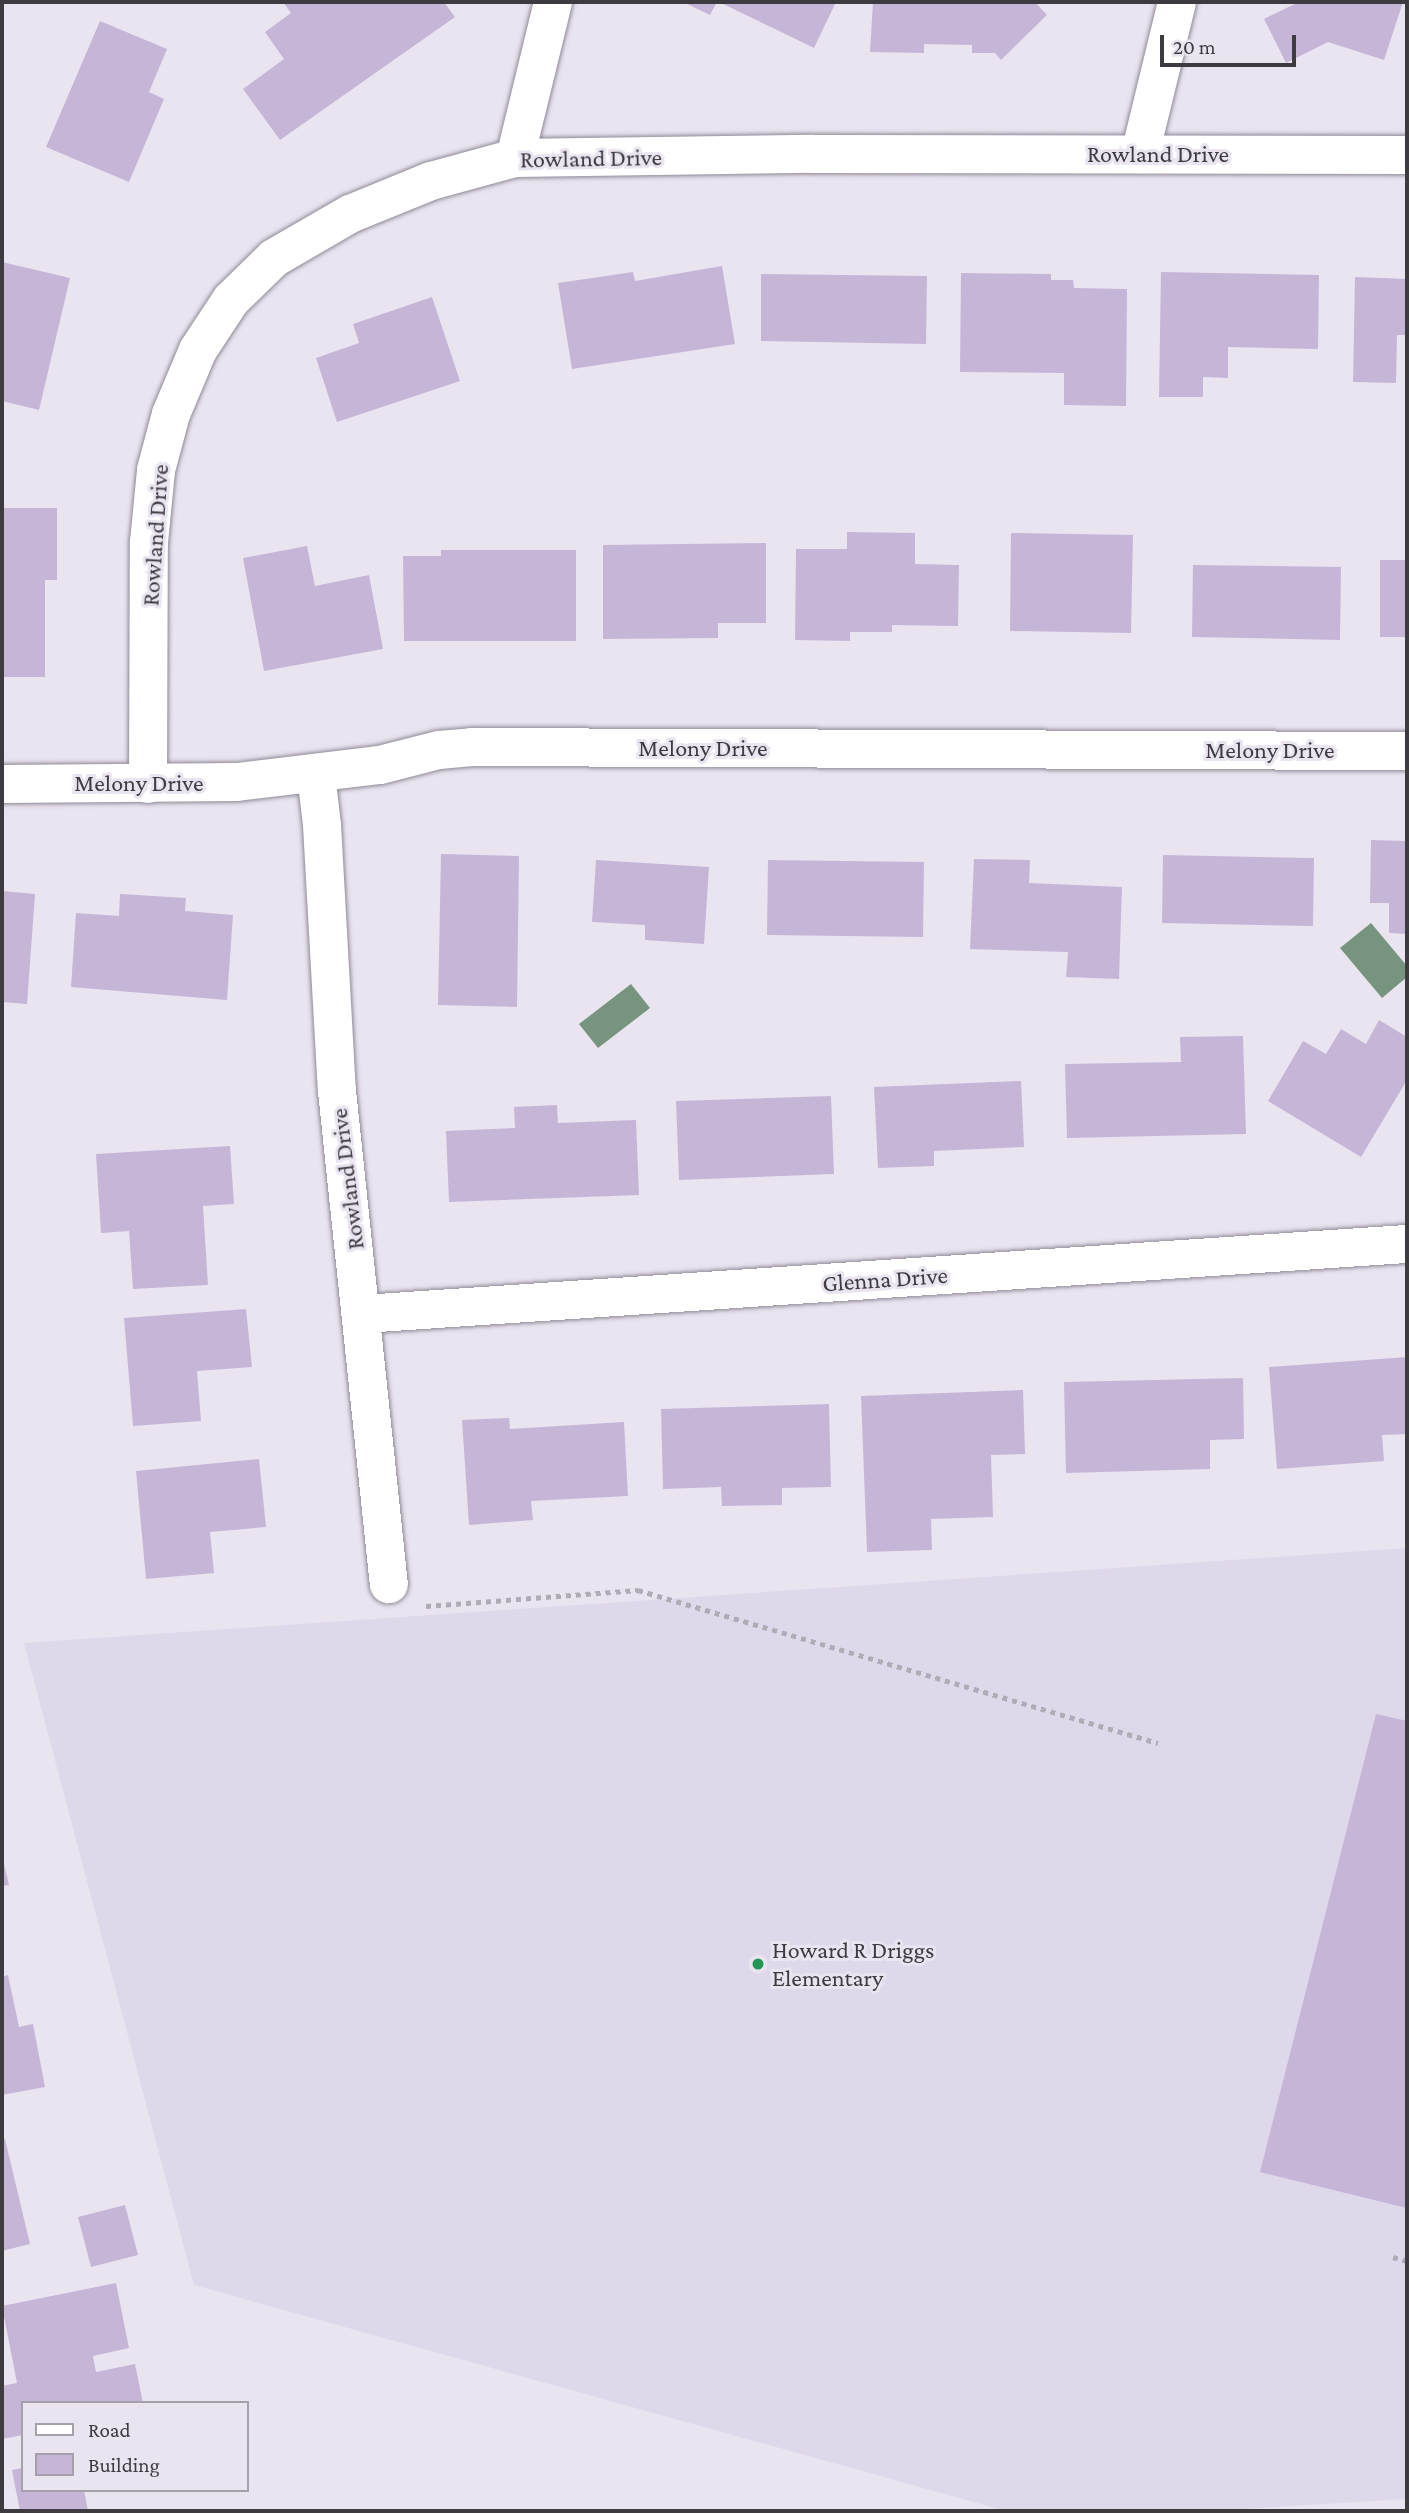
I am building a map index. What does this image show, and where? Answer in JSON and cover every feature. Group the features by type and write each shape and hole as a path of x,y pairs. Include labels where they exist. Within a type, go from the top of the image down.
{"street":[{"path":"515,158 554,2"},
{"path":"1140,154 1177,2"},
{"name":"Rowland Drive","path":"148,784 149,542 156,470 171,414 198,350 231,300 274,258 350,214 431,181 515,158 1407,155"},
{"name":"Melony Drive","path":"2,784 237,782 380,765 439,750 472,747 1407,751"},
{"name":"Rowland Drive","path":"316,774 323,838 337,1091 400,1595"},
{"name":"Glenna Drive","path":"363,1314 1407,1244"}],"path":[{"path":"400,1595 638,1590 1158,1744"},
{"path":"1394,2257 1407,2261"}],"shaded area":[{"path":"1371,923 1407,966 1407,977 1382,998 1340,948"},
{"path":"631,984 650,1008 598,1048 579,1024"},
{"name":"Howard R Driggs Elementary","path":"1407,1548 1407,2499 1209,2511 1006,2511 194,2285 24,1643"}],"building":[{"path":"283,2 444,2 455,17 280,140 243,89 284,59 265,32 291,13"},
{"path":"683,2 717,2 710,15"},
{"path":"719,2 836,2 814,48"},
{"path":"873,2 1035,2 1047,15 1001,60 995,53 972,53 972,45 924,44 924,53 870,52"},
{"path":"1299,2 1403,2 1384,60 1328,42 1286,63 1264,19"},
{"path":"100,21 167,49 149,92 164,99 129,182 46,147"},
{"path":"2,262 70,278 39,410 2,401"},
{"path":"722,266 735,344 572,369 558,283 633,272 635,281"},
{"path":"1161,272 1319,275 1318,349 1228,347 1228,378 1203,377 1203,397 1159,397"},
{"path":"961,273 1051,274 1051,280 1073,280 1074,288 1127,289 1126,406 1064,405 1064,373 960,372"},
{"path":"761,274 927,276 926,344 761,341"},
{"path":"1355,277 1407,279 1407,335 1397,335 1396,383 1353,382"},
{"path":"432,297 460,381 337,422 316,358 359,343 353,324"},
{"path":"3,508 57,508 57,580 45,580 45,677 2,677"},
{"path":"847,532 915,533 915,564 959,565 958,626 892,625 892,632 850,632 850,641 795,640 796,549 847,549"},
{"path":"1011,533 1133,535 1131,633 1010,631"},
{"path":"766,543 766,623 718,623 718,638 603,639 603,545"},
{"path":"307,546 315,586 369,575 383,649 264,671 243,558"},
{"path":"441,550 576,550 576,641 404,641 403,556 441,556"},
{"path":"1380,560 1407,560 1407,637 1380,637"},
{"path":"1193,565 1341,567 1340,640 1192,637"},
{"path":"1371,840 1407,841 1407,934 1389,933 1389,903 1370,903"},
{"path":"441,854 519,856 517,1007 438,1005"},
{"path":"1163,855 1314,858 1313,926 1162,923"},
{"path":"974,859 1030,860 1029,883 1122,887 1119,979 1066,977 1068,952 970,949"},
{"path":"596,860 709,867 704,944 645,940 645,925 592,922"},
{"path":"768,860 924,862 923,937 767,935"},
{"path":"2,891 35,894 27,1004 2,1002"},
{"path":"120,894 186,898 185,911 233,915 227,1000 71,987 76,913 119,916"},
{"path":"1379,1020 1407,1037 1407,1080 1361,1157 1268,1101 1303,1041 1326,1054 1341,1029 1366,1044"},
{"path":"1243,1036 1246,1134 1067,1138 1065,1064 1181,1062 1180,1037"},
{"path":"1021,1081 1024,1147 934,1151 934,1166 878,1168 874,1087"},
{"path":"831,1096 834,1174 679,1180 676,1101"},
{"path":"557,1105 558,1123 636,1120 639,1195 449,1202 446,1131 515,1128 514,1107"},
{"path":"230,1146 234,1204 203,1206 208,1285 133,1289 129,1231 101,1233 96,1154"},
{"path":"246,1309 252,1367 197,1371 201,1421 133,1426 124,1318"},
{"path":"1407,1357 1407,1434 1382,1435 1384,1461 1277,1469 1269,1367"},
{"path":"1243,1378 1244,1439 1210,1440 1210,1469 1066,1473 1064,1382"},
{"path":"1023,1390 1025,1454 991,1455 993,1517 931,1519 932,1550 867,1552 861,1396"},
{"path":"829,1404 831,1487 782,1488 782,1505 722,1506 721,1487 663,1489 661,1409"},
{"path":"509,1418 510,1429 624,1422 628,1496 531,1501 533,1520 469,1525 462,1420"},
{"path":"259,1459 266,1527 210,1532 214,1573 146,1579 136,1471"},
{"path":"1376,1714 1407,1721 1407,2208 1260,2172"},
{"path":"2,1856 9,1885 2,1886"},
{"path":"8,1975 19,2027 33,2024 45,2087 2,2095 2,1977"},
{"path":"2,2139 5,2139 30,2244 2,2251"},
{"path":"125,2205 138,2255 91,2267 78,2217"},
{"path":"116,2283 129,2348 93,2356 96,2372 135,2364 143,2401 21,2401 21,2435 2,2439 2,2386 17,2383 2,2306"},
{"path":"21,2468 21,2492 84,2492 88,2511 20,2511 12,2470"}],"place":[{"name":"Howard R Driggs Elementary","path":"758,1964"}]}
